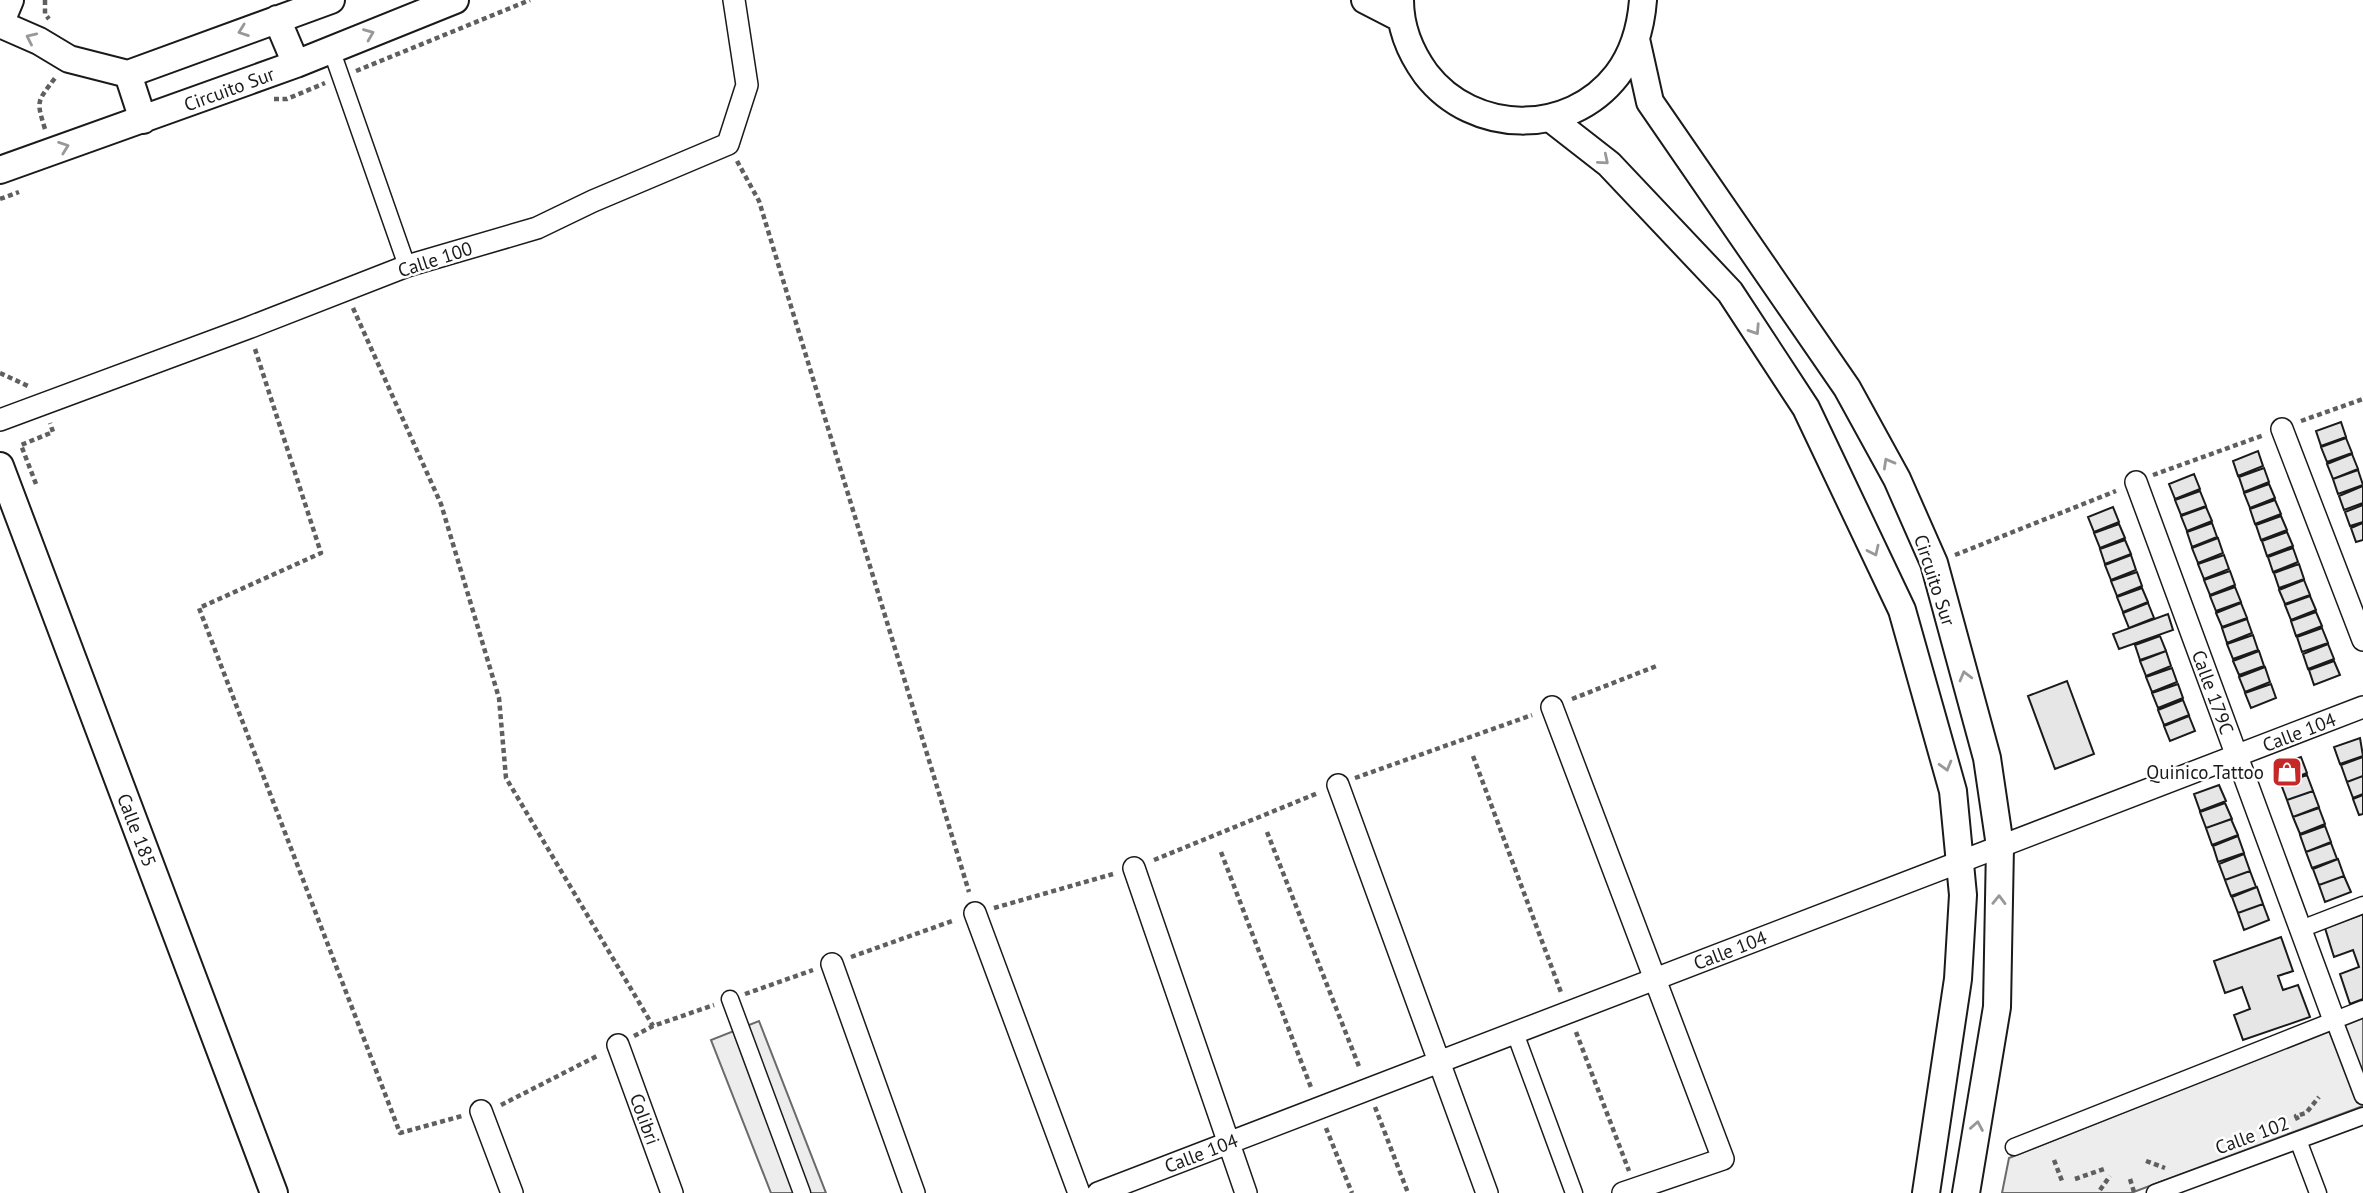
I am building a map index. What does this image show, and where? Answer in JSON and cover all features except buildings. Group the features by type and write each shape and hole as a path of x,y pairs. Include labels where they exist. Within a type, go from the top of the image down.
{"street":[{"path":"9,0 0,24 39,40 69,60 128,74 331,0"},
{"name":"Circuito Sur","path":"0,170 296,64 455,0"},
{"path":"728,144 747,85 734,0"},
{"path":"1365,0 1400,9 1413,57 1438,89 1471,111 1510,121 1550,118 1587,102 1617,75 1636,39 1643,0"},
{"path":"277,19 296,64"},
{"name":"Circuito Sur","path":"1636,39 1650,102 1847,388 1897,479 1934,563 1987,758 2000,846 1997,1007 1966,1193"},
{"path":"331,50 407,266"},
{"path":"128,74 143,120"},
{"path":"1550,118 1609,164 1730,292 1806,408 1902,610 1953,791 1962,861 1963,895 1958,979 1926,1193"},
{"name":"Calle 100","path":"0,420 407,266 537,228 593,201 728,144"},
{"path":"2282,429 2363,640"},
{"name":"Calle 185","path":"0,466 274,1193"},
{"name":"Calle 179C","path":"2136,482 2334,1020"},
{"path":"1552,707 1723,1158 1629,1191"},
{"name":"Calle 104","path":"1098,1193 2363,707"},
{"path":"1338,785 1487,1193"},
{"path":"1135,868 1246,1193"},
{"path":"2301,929 2363,905"},
{"path":"975,913 1079,1193"},
{"path":"832,964 914,1193"},
{"path":"730,999 803,1193"},
{"path":"2014,1147 2363,1009"},
{"path":"2334,1020 2363,1096"},
{"path":"1516,1033 1574,1193"},
{"name":"Colibri","path":"618,1045 672,1193"},
{"path":"481,1111 512,1193"},
{"name":"Calle 102","path":"2156,1193 2300,1135 2363,1115"},
{"path":"2300,1135 2318,1193"}],"path":[{"path":"52,152 38,107 40,99 69,60"},
{"path":"728,144 759,201 975,913"},
{"path":"345,291 441,504 499,698 506,778 653,1026"},
{"path":"248,328 321,553 199,608 400,1133 504,1104 653,1026 975,913 1135,868 1338,785 1659,665"},
{"path":"0,373 36,389"},
{"path":"1474,756 1569,1012 1629,1191"},
{"path":"1267,832 1408,1193"},
{"path":"1222,852 1352,1193"},
{"path":"2300,1135 2297,1116 2306,1113 2319,1097"},
{"path":"2054,1160 2062,1181"},
{"path":"2075,1179 2107,1168"},
{"path":"2100,1190 2110,1176"},
{"path":"2130,1180 2134,1192"}],"shaded area":[{"path":"2363,1017 2363,1106 2131,1193 2002,1193 2009,1158"},
{"path":"759,1021 826,1193 771,1193 711,1040"}],"place":[{"name":"Quinico Tattoo","path":"2287,772"}]}
